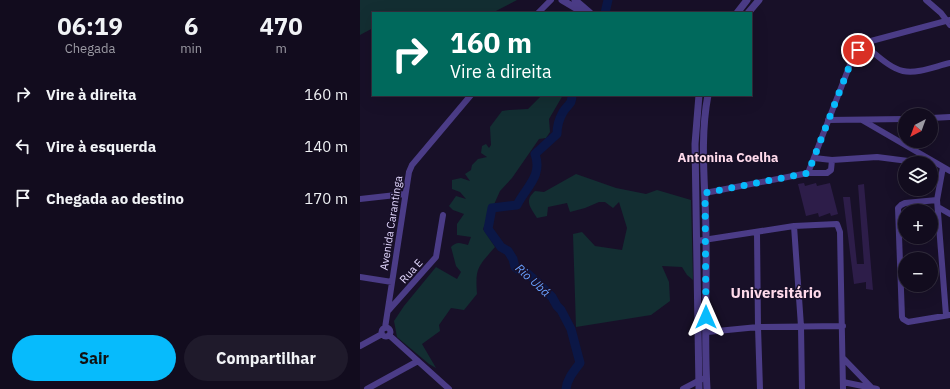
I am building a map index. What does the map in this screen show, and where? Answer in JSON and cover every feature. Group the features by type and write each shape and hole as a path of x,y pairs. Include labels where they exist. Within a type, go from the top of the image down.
{"street":[{"path":"539,12 543,0"},
{"path":"539,12 550,0"},
{"path":"562,0 582,12"},
{"path":"575,0 589,12"},
{"path":"738,12 747,0"},
{"path":"749,12 759,0"},
{"path":"926,0 949,21"},
{"path":"808,173 855,54 864,45 871,41 949,21"},
{"path":"864,45 892,67 905,71 917,71 950,62"},
{"name":"Avenida Carantinga","path":"385,328 408,172 412,165 470,96"},
{"path":"698,96 695,144 699,389"},
{"path":"707,389 706,239 703,145 704,116 708,96"},
{"path":"938,118 950,117"},
{"path":"828,120 898,119"},
{"path":"862,120 923,156"},
{"path":"814,158 832,160 877,157 898,160"},
{"path":"705,193 808,173 828,172 831,170 832,160"},
{"path":"938,164 950,171"},
{"path":"943,167 938,203 948,315 908,322 902,317 898,208 901,204 905,203 938,203 950,214"},
{"path":"360,199 405,194"},
{"name":"Rua E","path":"388,312 436,257 443,215"},
{"path":"697,241 757,233 794,226 837,224 840,229 843,389"},
{"path":"794,226 801,326 802,389"},
{"path":"757,233 760,389"},
{"path":"360,277 392,282"},
{"path":"706,332 758,327 843,326"},
{"path":"360,346 382,334 382,330 385,328 390,331 389,335 449,389"},
{"path":"382,334 385,336 389,335"},
{"path":"843,358 875,388"},
{"path":"367,389 418,361"},
{"path":"683,389 706,376"},
{"path":"843,382 875,388"}],"green space":[{"path":"360,0 517,0 494,12 372,12 372,29 360,35"},
{"path":"541,96 562,96 549,119 550,132 546,138 539,139 512,178 500,191 483,229 495,247 481,264 477,273 477,294 464,310 451,308 439,325 440,331 422,344 436,368 429,364 397,337 394,321 404,306 436,267 457,279 461,272 456,266 451,247 457,243 468,245 471,237 457,235 457,224 464,214 453,210 449,206 456,196 466,199 460,192 452,189 452,180 461,178 470,181 465,174 471,170 472,165 478,159 487,157 481,153 482,146 486,144 489,148 491,145 490,127 502,111 528,109"},
{"path":"576,174 616,188 646,194 657,190 691,200 693,280 687,275 682,267 662,266 669,282 670,301 651,315 576,327 573,234 582,232 595,246 622,250 627,228 619,202 613,208 605,202 599,202 570,212 567,203 548,207 547,216 537,218 529,204 530,198 535,191 544,192"}],"building":[{"path":"804,183 805,186 816,183 817,186 830,183 838,214 831,216 830,213 819,217 818,213 806,216 798,184"},
{"path":"864,184 873,290 866,289 866,282 854,284 843,197 850,197 857,264 864,264 858,185"}],"waterway":[{"name":"Rio Ubá","path":"605,12 608,0"},
{"name":"Rio Ubá","path":"566,389 569,378 580,363 571,329 552,297 527,273 515,267 513,259 508,251 501,247 488,229 492,208 517,205 521,199 532,181 537,169 535,154 557,134 559,120 570,103 572,96"}],"district":[{"name":"Antonina Coelha","path":"728,157"},
{"name":"Universitário","path":"776,292"}],"route":[{"path":"706,317 705,193 808,173 851,62 858,50"}]}
